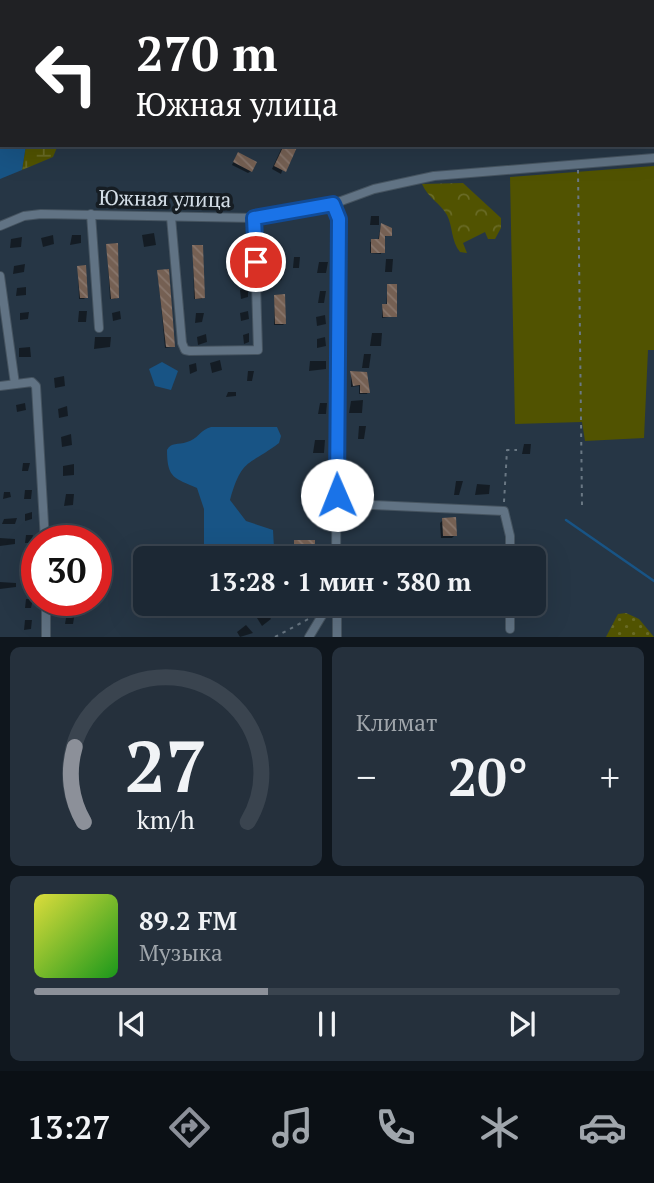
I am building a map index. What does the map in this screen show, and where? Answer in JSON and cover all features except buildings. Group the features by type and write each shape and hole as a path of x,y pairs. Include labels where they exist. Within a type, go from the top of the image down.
{"street":[{"name":"Южная улица","path":"0,226 32,215 254,218 333,204 374,189 434,176 654,158"},
{"path":"333,204 339,219 336,546"},
{"path":"91,214 99,328"},
{"path":"171,216 184,349 258,350 254,218"},
{"path":"0,276 15,384"},
{"path":"0,386 32,382 38,397 44,525"},
{"path":"337,495 373,505 503,510 510,546"},
{"path":"46,616 46,637"},
{"path":"309,637 321,616"},
{"path":"337,616 337,637"},
{"path":"510,616 510,629"}],"path":[{"path":"578,164 582,505"},
{"path":"503,510 507,450 517,450"},
{"path":"275,637 307,618 317,616"}],"green space":[{"path":"26,147 57,147 53,157 22,170"},
{"path":"654,166 654,350 648,350 644,438 585,441 582,422 515,424 510,177"},
{"path":"463,183 501,218 501,228 495,239 488,239 485,232 463,243 467,253 460,252 457,248 447,215 422,184"},
{"path":"626,613 639,619 654,637 606,637 618,614"}],"water":[{"path":"0,147 26,147 22,170 0,179"},
{"path":"162,362 178,371 171,390 155,386 149,369"},
{"path":"211,427 277,427 281,436 279,443 243,469 230,500 246,521 273,530 274,546 204,546 204,509 197,488 174,476 169,467 167,450 173,445 190,441"}],"waterway":[{"path":"566,520 654,581"}],"route":[{"path":"256,262 254,218 333,204 339,219 337,495"}]}
